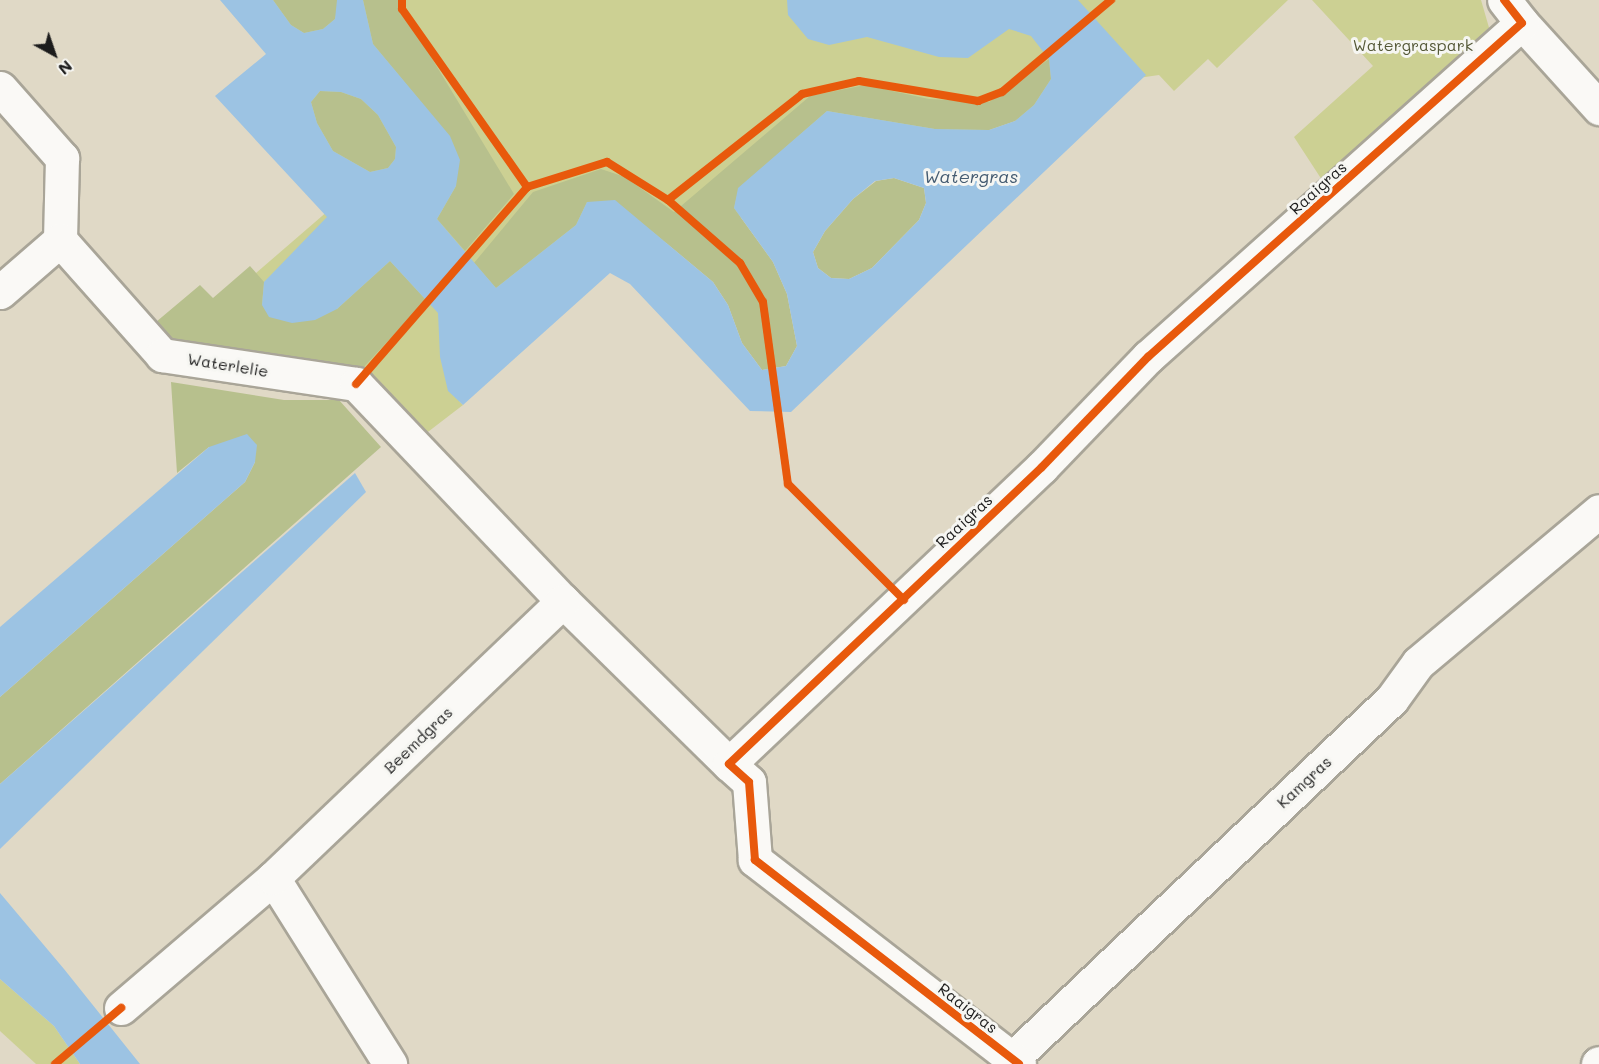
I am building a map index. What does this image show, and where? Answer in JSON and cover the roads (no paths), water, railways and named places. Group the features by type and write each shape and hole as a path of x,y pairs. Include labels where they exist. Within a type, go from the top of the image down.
{"street":[{"name":"Raaigras","path":"1016,1061 755,860 749,782 729,764 1042,467 1148,357 1513,12 1599,108"},
{"path":"0,88 62,158 60,240 0,292"},
{"name":"Waterlelie","path":"60,240 162,355 356,384 563,601"},
{"name":"Kamgras","path":"1016,1061 1392,699 1418,663 1599,511"},
{"path":"563,601 729,764"},
{"name":"Beemdgras","path":"121,1008 273,878 563,601"},
{"path":"273,878 390,1064"}],"water":[{"name":"Watergras","path":"220,0 273,0 291,25 304,33 323,29 335,19 337,0 363,0 373,44 450,136 460,160 456,186 437,219 496,288 576,225 587,202 615,200 713,282 728,305 742,343 762,370 786,366 797,346 787,294 773,262 734,208 738,188 827,111 935,129 989,130 1015,121 1034,105 1051,79 1049,59 1031,36 1009,29 968,58 939,57 867,37 829,45 808,39 788,15 787,0 1078,0 1146,75 791,412 750,411 630,284 610,273 463,405 448,391 440,357 438,313 390,261 337,309 315,320 292,323 269,317 262,305 264,282 327,217 215,96 266,54","holes":["320,91 341,92 361,99 378,115 396,147 395,159 388,168 370,172 333,151 317,123 311,102","894,178 924,188 926,203 919,220 872,268 849,279 831,278 818,268 813,252 825,231 853,199 875,181"]},
{"path":"247,434 257,445 255,462 245,482 0,697 0,627 209,447"},
{"path":"355,473 366,492 0,849 0,784"},
{"path":"0,893 140,1064 80,1064 54,1026 0,979"}],"park label":[{"name":"Watergraspark","path":"1413,45"}]}
